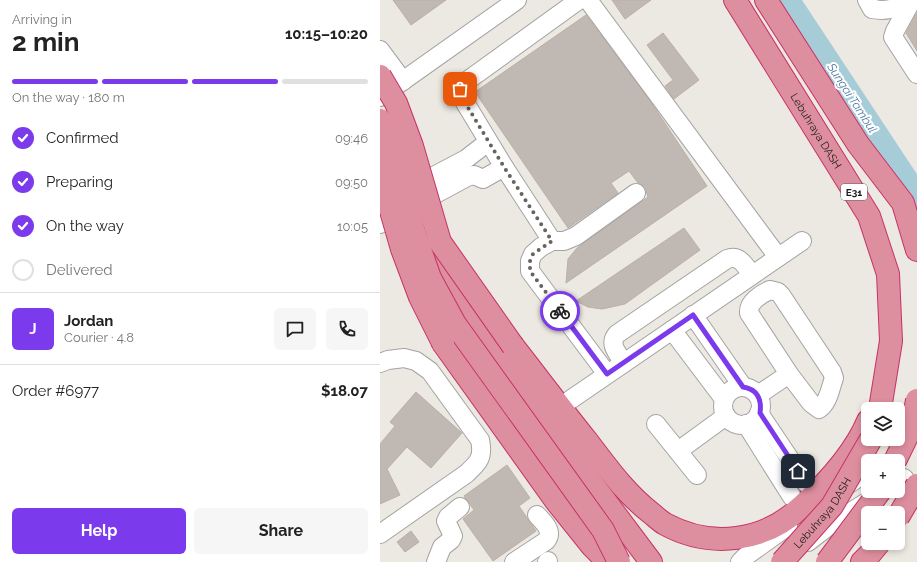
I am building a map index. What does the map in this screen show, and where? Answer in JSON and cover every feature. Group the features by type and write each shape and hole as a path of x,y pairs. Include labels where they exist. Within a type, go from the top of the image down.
{"highway":[{"name":"Lebuhraya DASH","path":"735,0 869,216 888,274 891,341 881,402"},
{"path":"766,0 858,144 903,203 917,226"},
{"path":"380,76 396,103 412,146 454,288 507,366 651,562"},
{"path":"380,120 395,158 415,235 430,278 437,291 455,324 603,530 619,562"},
{"path":"380,152 385,190 402,249 420,297 443,343 556,501 592,546 608,562"},
{"path":"903,203 917,250"},
{"path":"440,242 513,346 618,482 640,504 664,524 688,535 712,539 739,538 768,530 791,517 817,492 839,468 861,436"},
{"path":"876,402 884,382"},
{"path":"900,506 917,400"},
{"name":"Lebuhraya DASH","path":"782,562 832,506 867,446"},
{"path":"827,562 875,498"},
{"path":"862,562 873,550"}],"street":[{"path":"380,97 517,0"},
{"path":"552,241 488,142 461,96 460,89 461,85 579,0"},
{"path":"588,0 778,257"},
{"path":"867,0 872,9 883,10 893,9 898,6 902,0"},
{"path":"912,0 893,37 917,74"},
{"path":"380,50 403,81"},
{"path":"380,203 466,159 488,142"},
{"path":"380,224 467,177 474,175 483,179 504,167"},
{"path":"607,374 530,271 530,261 533,254 552,241 564,241 576,236 636,193"},
{"path":"570,400 802,241"},
{"path":"624,363 615,349 613,341 617,334 641,318 652,300 661,291 674,285 694,282 731,258 739,259 752,275"},
{"path":"770,290 778,292 781,295 832,372 834,378 826,402 823,406 819,409 810,403 789,374 749,312 753,302 770,290"},
{"path":"693,315 752,405 806,483"},
{"path":"672,330 735,424 752,405 789,374"},
{"path":"380,364 388,360 404,358 416,361 430,372 480,440 482,451 477,464 466,474 380,534"},
{"path":"678,452 725,408 732,390 752,405 792,497"},
{"path":"656,424 697,475"},
{"path":"893,454 917,438"},
{"path":"906,475 917,498"},
{"path":"740,562 746,556 861,476"},
{"path":"782,562 830,525 873,498"},
{"path":"436,562 442,547 451,540 453,536 446,521 448,517 460,507"},
{"path":"514,562 549,537 550,533 548,528 537,516"}],"building":[{"path":"393,0 446,0 411,25"},
{"path":"612,0 651,0 625,19"},
{"path":"917,13 917,51 906,33"},
{"path":"586,15 648,98 707,186 566,283 568,259 577,248 648,197 645,187 638,183 629,171 611,183 618,193 568,228 475,92"},
{"path":"663,33 699,80 674,99 665,86 673,80 647,45"},
{"path":"684,228 700,250 625,304 602,309 588,307 576,301"},
{"path":"416,392 462,433 431,468 407,447 387,469 400,495 380,504 380,444 395,426 390,422"},
{"path":"507,465 530,498 519,506 536,531 493,561 463,519 474,510 464,496"},
{"path":"411,531 419,542 405,552 397,542"}],"waterway":[{"name":"Sungai Tambul","path":"787,0 917,197"}],"way so far":[{"path":"460,89 461,96 488,142 552,241 541,247 533,254 530,261 530,271 560,311"}],"route":[{"path":"560,311 607,374 693,315 743,387 749,388 758,395 761,407 760,413 798,471"}]}
